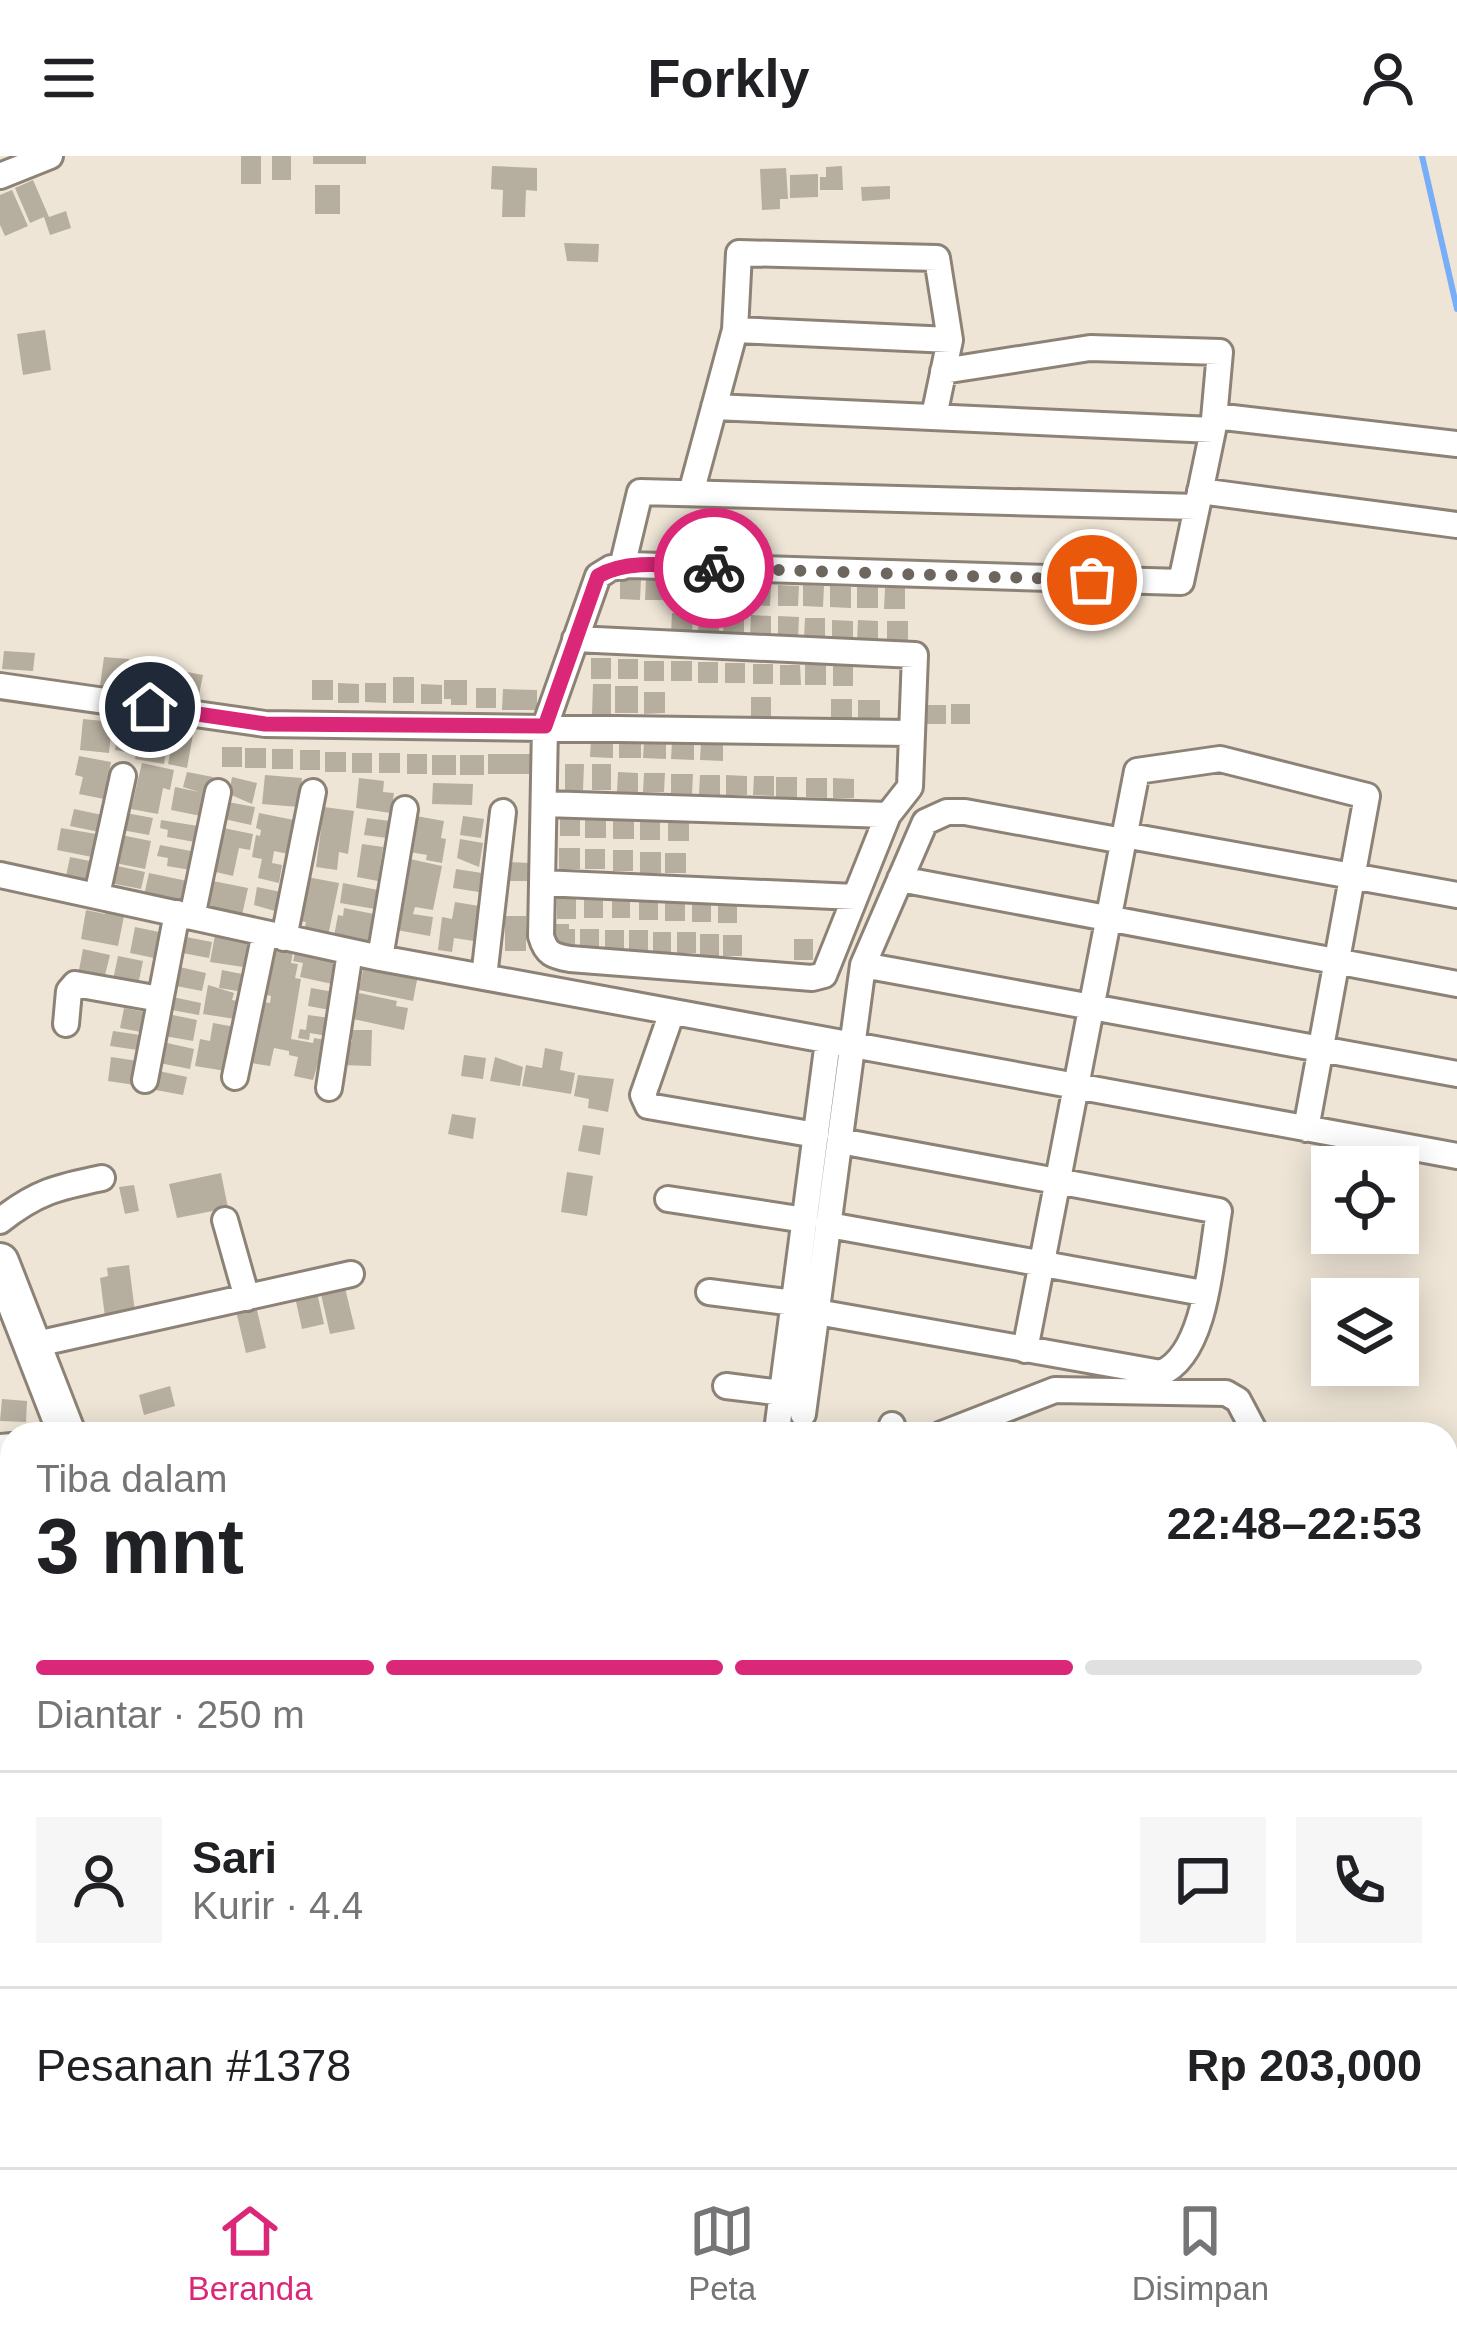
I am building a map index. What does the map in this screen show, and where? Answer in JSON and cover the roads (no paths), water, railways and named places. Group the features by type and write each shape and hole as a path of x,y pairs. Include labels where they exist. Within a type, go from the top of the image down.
{"highway":[{"path":"0,1262 62,1422"}],"street":[{"path":"0,176 50,156"},
{"path":"691,493 736,330 739,253 937,258 950,340 934,416"},
{"path":"736,330 950,340"},
{"path":"575,639 915,656 910,787 888,815 824,975 812,978 553,956 544,949 545,726 575,639 598,576 622,567 1181,583 1214,423 1220,352 1090,348 944,371"},
{"path":"714,407 1214,423 1457,445"},
{"path":"622,567 640,492 1199,499 1457,525"},
{"path":"0,686 265,724 910,733"},
{"path":"1025,1350 1137,771 1220,759 1367,796 1306,1129"},
{"path":"98,895 123,776"},
{"path":"146,1080 160,1000 218,792"},
{"path":"235,1077 313,792"},
{"path":"544,804 888,815"},
{"path":"380,958 405,809"},
{"path":"484,977 503,812"},
{"path":"803,1414 806,1307 841,1043 863,965 925,822 947,812 1457,895"},
{"path":"0,875 380,958 1457,1156"},
{"path":"900,879 1457,984"},
{"path":"542,884 855,897"},
{"path":"329,1088 350,952"},
{"path":"863,965 1457,1074"},
{"path":"66,1024 69,991 75,984 160,1000"},
{"path":"672,1012 643,1095 648,1106 1219,1211 1196,1335 1172,1368 1161,1373 709,1292"},
{"path":"0,1221 47,1189 102,1178"},
{"path":"668,1198 1203,1293"},
{"path":"224,1220 247,1298"},
{"path":"32,1345 351,1274"},
{"path":"778,1422 806,1307"},
{"path":"726,1386 782,1393"},
{"path":"972,1422 1041,1394 1072,1388 1226,1393 1238,1400 1250,1422"}],"waterway":[{"path":"1422,156 1457,309"}]}
